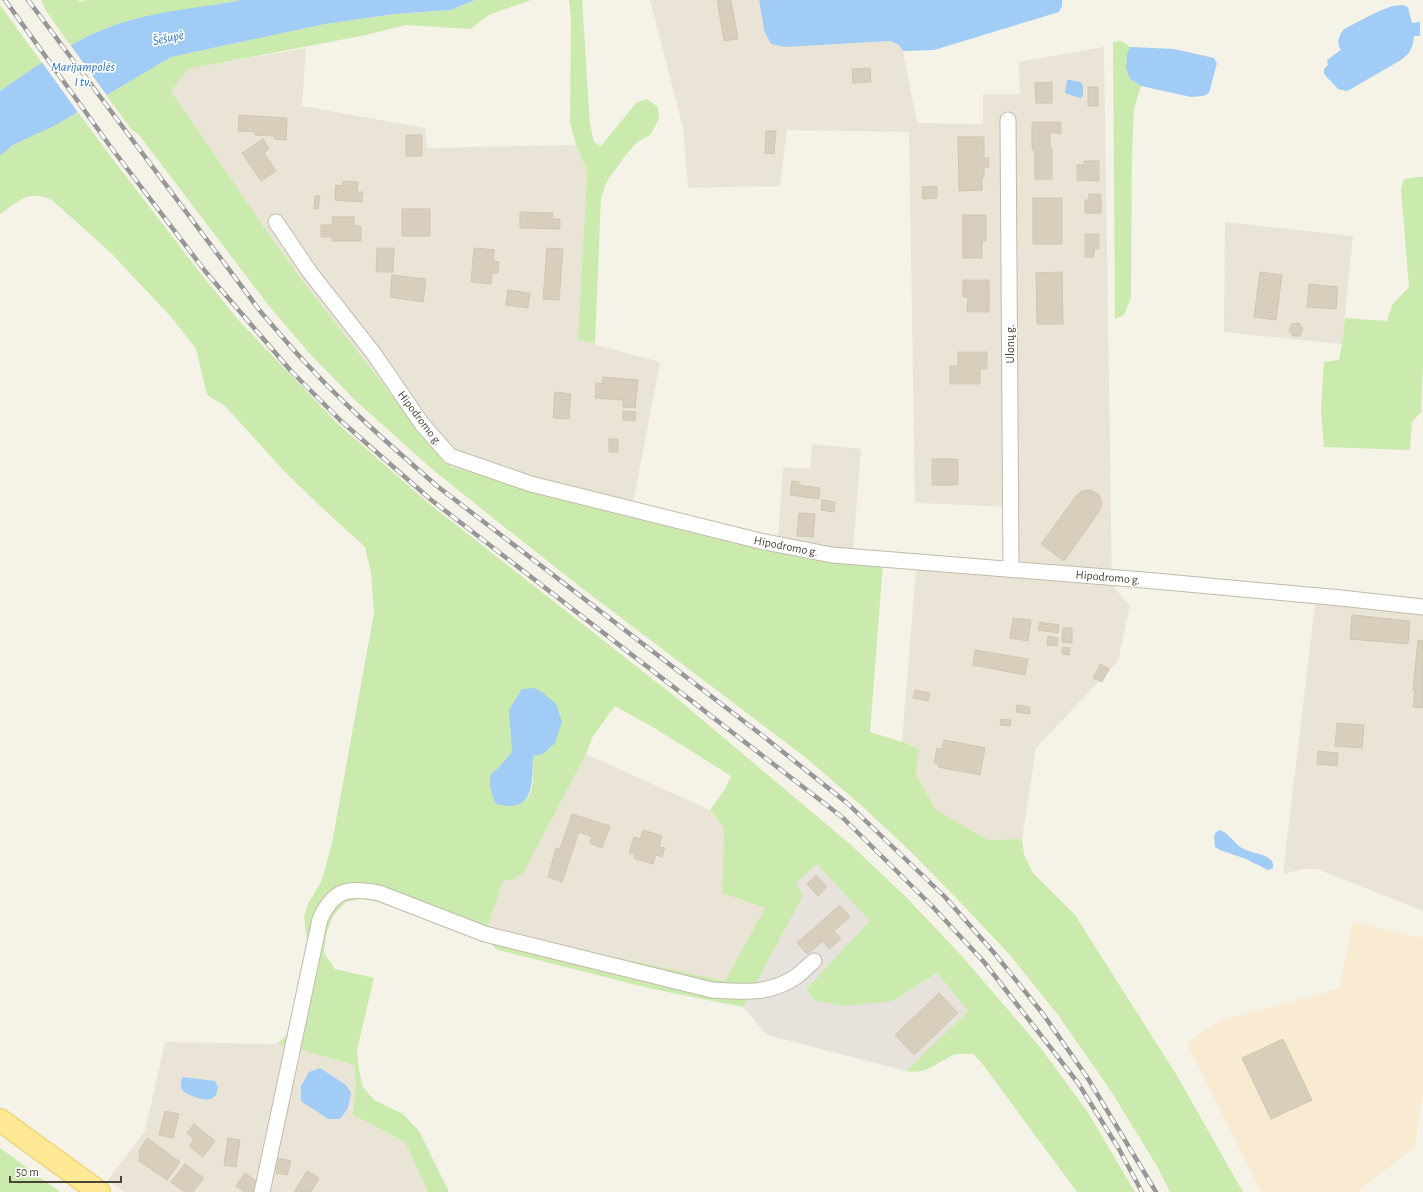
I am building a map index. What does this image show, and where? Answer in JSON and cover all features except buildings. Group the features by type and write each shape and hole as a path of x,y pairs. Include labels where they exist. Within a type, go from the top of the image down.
{"main road":[{"path":"0,1120 99,1192"}],"street":[{"name":"Ulonų g.","path":"1008,120 1011,569"},
{"name":"Hipodromo g.","path":"276,222 309,271 374,354 422,424 450,456 532,484 760,541 832,555 1341,598 1423,607"},
{"path":"262,1192 320,919 324,909 339,894 351,890 378,893 485,934 712,990 746,992 773,988 797,976 814,961"}],"shaded area":[{"path":"650,0 759,0 764,30 771,43 785,47 890,41 899,45 903,51 917,123 983,124 983,94 1020,94 1019,62 1104,47 1112,585 1130,606 1118,661 1036,748 1022,839 988,840 936,810 916,775 919,749 902,742 916,569 1017,576 1018,507 915,503 909,132 787,130 780,186 688,188 683,128"},
{"path":"306,48 302,106 425,128 427,148 576,145 587,171 578,340 660,362 631,514 591,505 451,467 432,447 302,280 171,91 187,69"},
{"path":"1225,222 1353,236 1342,344 1224,332"},
{"path":"812,444 861,449 853,551 821,548 778,538 783,467 810,469"},
{"path":"1315,604 1423,610 1423,911 1317,869 1303,869 1283,874"},
{"path":"586,754 710,810 724,828 722,893 765,908 725,981 487,929 503,881 515,879 524,872"},
{"path":"817,863 871,921 806,989 893,1001 937,973 968,1011 906,1071 767,1035 743,1007 754,985 796,883"},
{"path":"1353,922 1423,938 1423,1093 1415,1147 1357,1192 1261,1192 1187,1043 1221,1020 1339,989"},
{"path":"165,1042 277,1044 354,1065 356,1082 353,1115 405,1142 428,1192 125,1192 108,1180 145,1131"}],"green space":[{"path":"41,0 78,0 80,2 86,0 242,0 131,20 99,31 70,45 46,11"},
{"path":"475,0 531,0 489,15 470,29 406,25 366,35 188,69 171,91 302,280 432,447 451,467 591,505 883,563 870,732 919,749 916,775 936,810 988,840 1022,839 1024,855 1033,873 1075,915 1176,1074 1243,1192 1170,1192 1158,1168 1111,1091 1058,1015 1009,954 959,901 910,851 864,808 805,757 583,589 493,518 432,469 356,401 310,354 269,306 139,135 132,130 106,95 171,57 325,24 395,14 451,10"},
{"path":"569,0 582,0 590,125 594,142 601,146 636,103 647,99 658,107 659,119 650,135 636,143 625,156 607,181 601,198 595,344 578,340 587,171 576,145 570,122 571,17"},
{"path":"0,5 42,63 0,91"},
{"path":"1122,41 1130,47 1127,54 1130,79 1141,86 1134,109 1132,152 1131,297 1124,315 1115,319 1113,42"},
{"path":"78,112 201,274 241,323 338,424 427,502 673,695 851,845 906,897 960,954 1040,1047 1087,1111 1135,1192 1077,1192 981,1062 973,1054 955,1054 925,1070 913,1072 906,1071 968,1011 937,973 893,1001 846,1006 815,1001 806,989 870,921 817,864 796,883 803,896 743,1007 648,988 498,950 487,941 382,902 361,899 346,902 333,916 326,935 324,953 335,969 374,978 357,1050 359,1070 363,1087 374,1100 403,1114 419,1131 449,1192 428,1192 405,1142 353,1115 356,1082 354,1065 277,1044 287,1035 306,960 307,939 304,917 308,904 322,880 332,843 374,613 371,573 365,547 285,472 225,406 207,395 196,349 172,318 110,252 52,200 44,197 30,196 24,198 0,214 0,156 13,145 56,125","holes":["615,706 656,729 731,776 725,789 710,810 724,828 722,893 765,908 725,981 487,929 503,881 515,879 524,872 586,754 593,736","512,752 543,754 533,756 533,776 530,794 527,798 515,806 493,772"]},
{"path":"1423,177 1423,363 1421,412 1412,422 1410,450 1324,447 1321,410 1324,362 1339,360 1345,318 1387,321 1392,305 1409,287 1401,189 1404,179"},
{"path":"0,1148 60,1192 0,1192"}],"water":[{"name":"Marijampolės I tv.","path":"242,0 475,0 451,10 395,14 325,24 171,57 56,125 13,145 0,156 0,91 62,50 96,33 131,20 172,11"},
{"path":"759,0 1062,0 1062,6 1059,12 934,50 903,51 899,45 890,41 785,47 771,44 764,30"},
{"path":"1403,5 1408,7 1412,23 1420,22 1420,36 1414,36 1413,44 1409,53 1401,60 1351,89 1347,91 1338,89 1324,74 1324,69 1328,65 1327,60 1341,50 1339,47 1339,39 1344,29 1392,6"},
{"path":"1130,47 1174,49 1214,58 1217,63 1209,93 1203,96 1191,97 1141,86 1130,79 1126,68 1127,54"},
{"path":"1067,80 1081,82 1083,87 1083,96 1081,98 1065,92"},
{"path":"534,688 542,692 556,704 562,722 555,743 543,754 533,756 531,786 525,801 518,805 509,806 496,804 490,781 492,773 512,752 509,710 522,689"},
{"path":"1220,830 1247,851 1262,855 1271,860 1273,868 1268,870 1246,859 1215,847 1214,837 1216,832"},
{"path":"320,1068 346,1085 351,1093 348,1108 340,1119 328,1119 301,1101 301,1086 309,1072"},
{"path":"183,1077 215,1081 218,1087 216,1095 211,1099 205,1099 197,1098 188,1094 181,1088 181,1081"}],"pier":[{"path":"69,43 108,97 79,114 41,61"}],"railway":[{"path":"5,0 110,146 205,271 291,371 341,421 430,499 842,817 932,906 984,962 1078,1083 1119,1149 1142,1192"},
{"path":"28,0 260,311 334,393 437,486 763,736 847,803 944,896 995,954 1043,1014 1087,1077 1156,1192"}],"water label":[{"name":"Šešupė","path":"168,37"}]}
